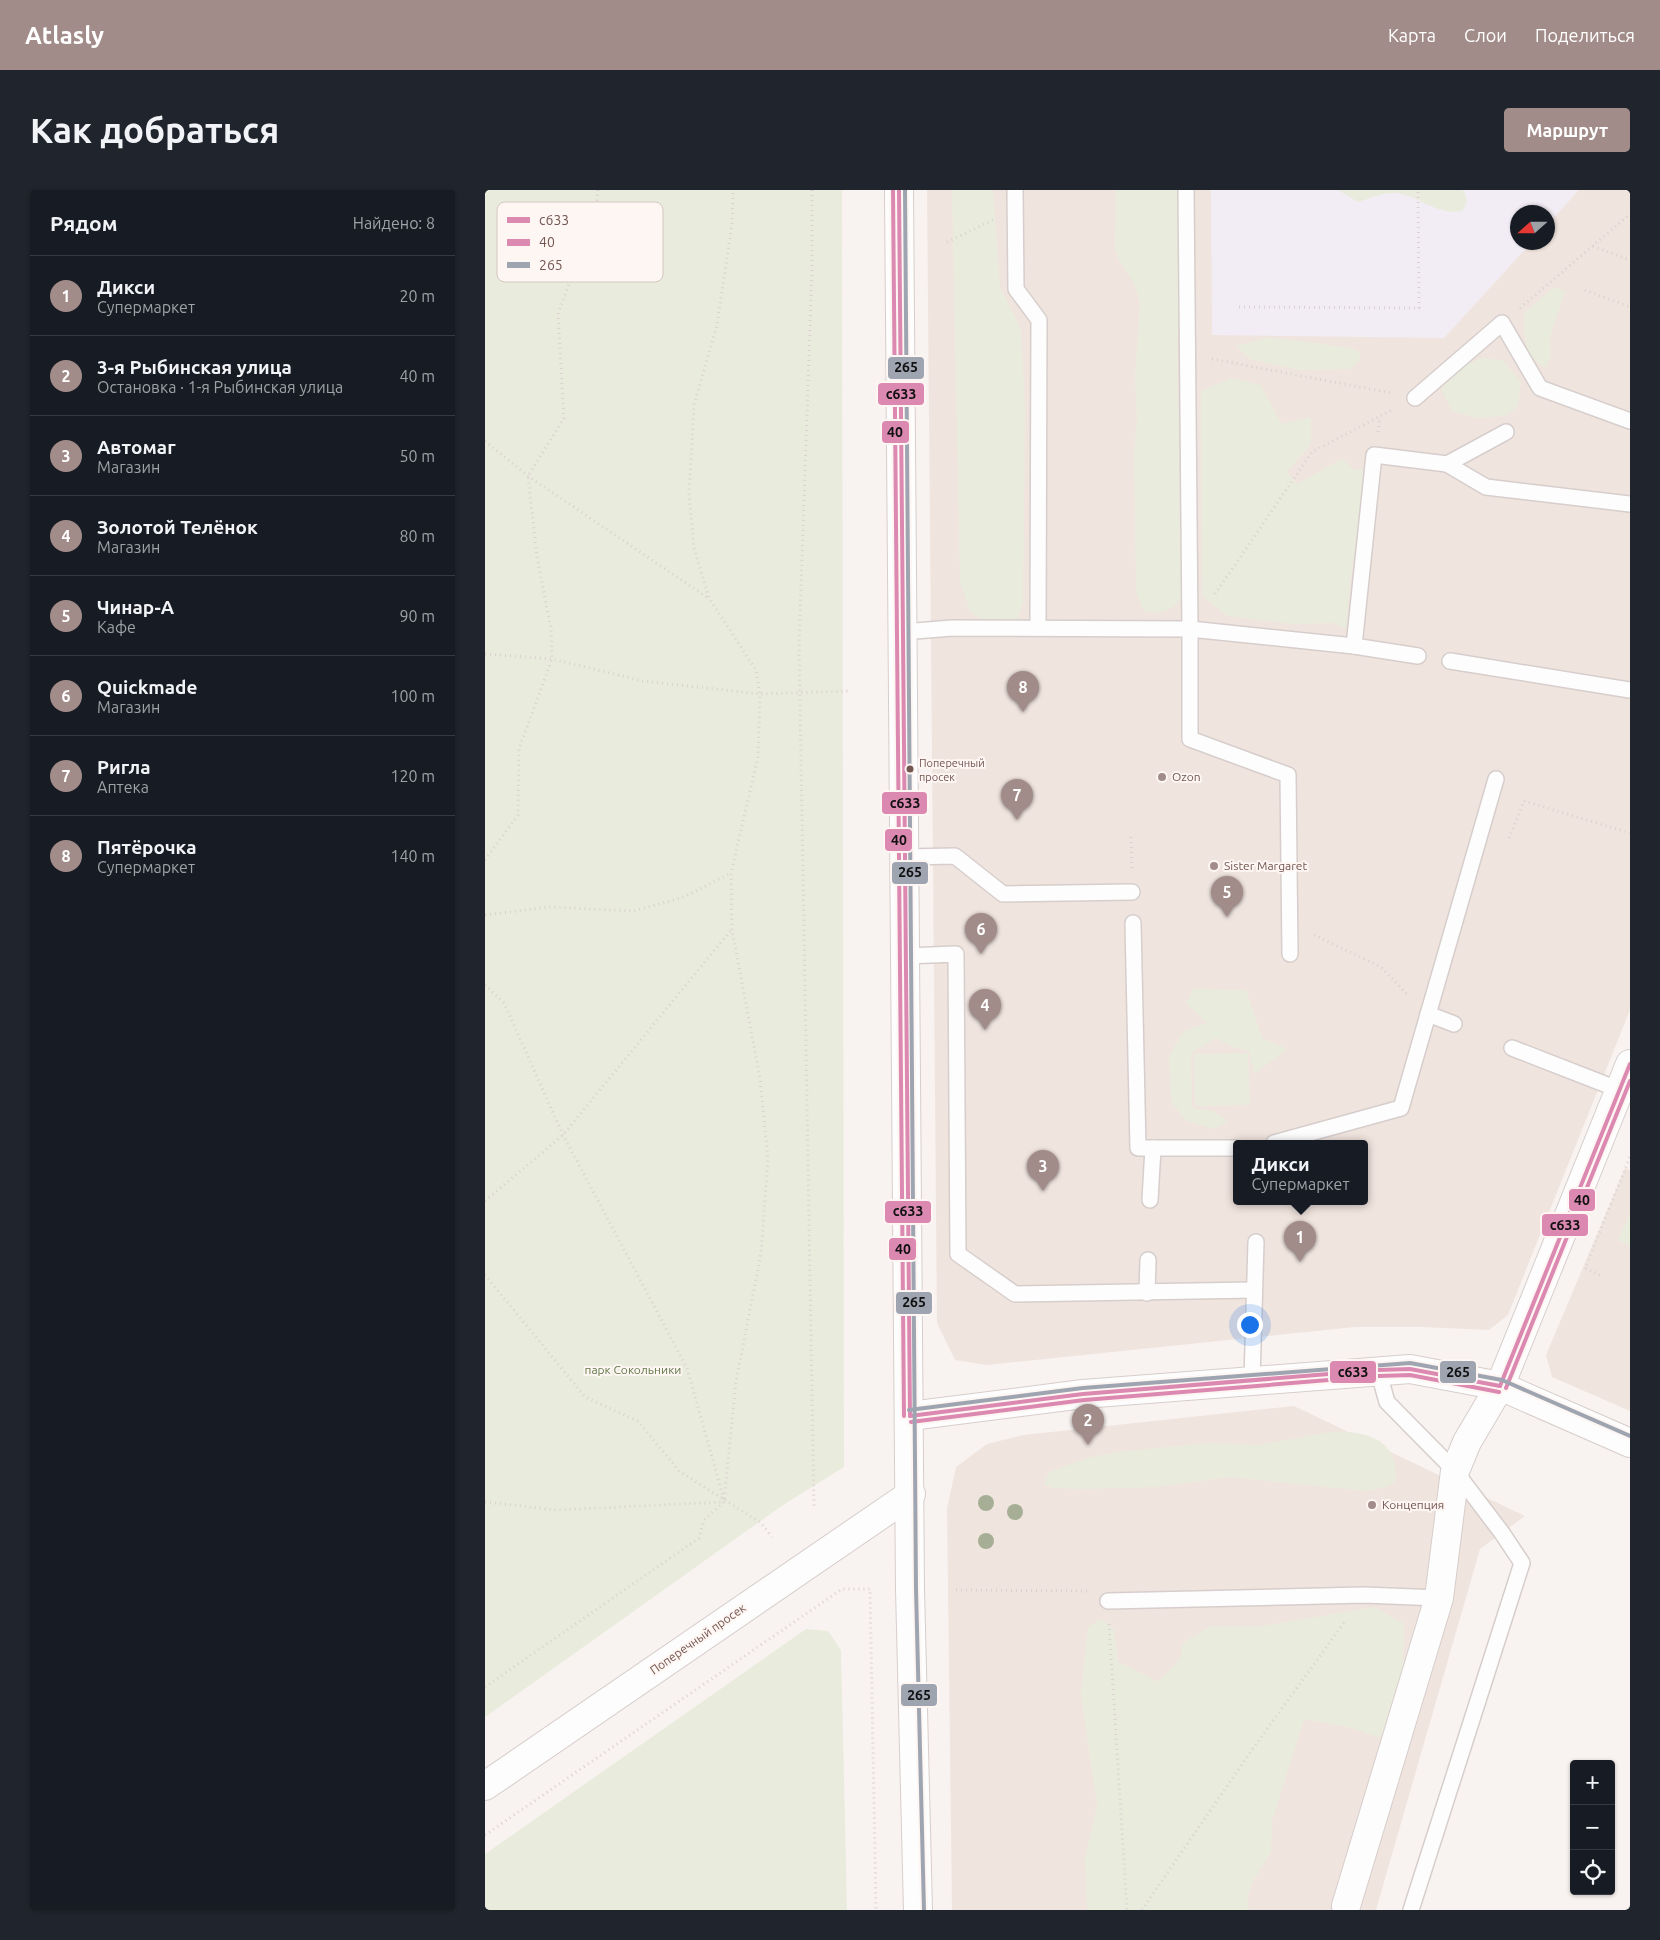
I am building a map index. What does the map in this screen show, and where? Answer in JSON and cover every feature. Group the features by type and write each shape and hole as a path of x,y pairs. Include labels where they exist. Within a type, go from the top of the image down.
{"main road":[{"path":"899,190 911,1494 910,1599 918,1910"},
{"path":"1346,1908 1439,1598 1455,1471 1467,1442 1500,1386 1630,1064"},
{"path":"910,1416 1083,1394 1410,1369 1500,1386 1630,1443"},
{"name":"Поперечный просек","path":"485,1786 911,1494"}],"lane":[{"path":"1015,190 1016,289 1039,320 1038,628"},
{"path":"1186,190 1190,739 1288,775 1290,954"},
{"path":"1415,398 1502,323 1540,388 1630,421"},
{"path":"1447,464 1506,432"},
{"path":"1354,646 1374,455 1447,464 1486,487 1630,504"},
{"path":"903,632 952,628 1190,629 1354,646 1419,656"},
{"path":"1450,661 1630,690"},
{"path":"1285,1140 1401,1108 1496,779"},
{"path":"905,857 955,856 1003,894 1132,892"},
{"path":"1133,923 1138,1148 1233,1148"},
{"path":"906,956 956,954 958,1254 1015,1294 1253,1290"},
{"path":"1428,1014 1454,1024"},
{"path":"1511,1048 1620,1090"},
{"path":"1150,1200 1153,1148"},
{"path":"1252,1380 1253,1290 1256,1242"},
{"path":"1147,1292 1149,1260"},
{"path":"1378,1370 1387,1402 1455,1471 1502,1533 1521,1563 1411,1910"},
{"path":"1107,1601 1364,1595 1439,1598"}],"path":[{"path":"485,1687 699,1538 704,1520 724,1502 736,1381 761,1254 768,1159 760,1078 731,930 731,873 759,756 760,694 757,670 709,598 694,548 689,493 694,405 717,325 732,224 733,190"},
{"path":"812,190 812,278 799,645 814,1508"},
{"path":"1239,307 1419,308 1418,190"},
{"path":"947,242 1015,209"},
{"path":"1502,323 1630,214"},
{"path":"1593,246 1630,260"},
{"path":"485,860 518,815 519,748 551,659 551,629 537,557 528,476 564,418 558,314 570,282"},
{"path":"1585,290 1630,307"},
{"path":"1187,354 1415,398"},
{"path":"1190,629 1312,452 1415,398"},
{"path":"485,441 528,476 709,598"},
{"path":"485,654 551,659 643,681 760,694 849,691"},
{"path":"1509,838 1524,801 1630,833"},
{"path":"485,915 549,907 634,911 684,897 731,873"},
{"path":"1290,926 1323,938 1381,967 1428,1014"},
{"path":"485,1201 563,1135 731,930"},
{"path":"485,985 505,1003 563,1135 687,1368 724,1502"},
{"path":"1600,1274 1585,1268 1630,1157"},
{"path":"485,1275 585,1397 638,1421 679,1471 724,1502 761,1523 773,1537"},
{"path":"485,1502 556,1510 724,1502"},
{"path":"485,1835 842,1589 870,1589 876,1910"},
{"path":"956,1590 1090,1591 1107,1601 1127,1910"},
{"path":"1142,1910 1249,1754 1364,1595"}],"shaded area":[{"path":"927,190 1630,190 1630,1010 1508,1315 1489,1330 1423,1327 1355,1327 987,1365 955,1360 937,1323"},
{"path":"1211,190 1579,190 1555,216 1555,205 1510,205 1510,250 1525,250 1444,338 1212,335"},
{"path":"1625,1168 1630,1170 1630,1411 1552,1377 1546,1355"},
{"path":"1294,1406 1525,1516 1480,1549 1376,1910 952,1910 947,1508 956,1467 987,1444 1023,1435"}],"green space":[{"name":"парк Сокольники","path":"485,190 842,190 844,1467 783,1505 485,1717"},
{"path":"952,190 993,190 1000,287 1021,329 1025,409 1023,603 1017,619 1004,621 988,621 971,613 960,582"},
{"path":"1116,190 1178,190 1180,522 1185,578 1180,598 1174,606 1160,612 1144,611 1136,592 1134,451 1137,421 1135,377 1140,303 1134,283 1118,258 1115,248"},
{"path":"1338,190 1462,190 1465,193 1467,203 1462,211 1453,212 1436,208 1396,193 1381,194 1358,202"},
{"path":"1554,287 1565,292 1550,337 1551,356 1545,368 1532,356 1526,344 1524,313"},
{"path":"1269,337 1351,348 1359,352 1360,360 1349,369 1299,370 1250,359 1236,346"},
{"path":"1481,358 1503,360 1521,383 1518,406 1505,416 1477,418 1452,411 1441,388 1464,366"},
{"path":"1232,378 1261,385 1281,424 1311,417 1311,444 1287,472 1297,484 1342,459 1353,469 1367,471 1350,582 1346,629 1334,623 1293,624 1227,616 1202,596 1201,391"},
{"path":"1193,989 1246,990 1262,1038 1287,1049 1254,1074 1249,1051 1230,1046 1216,1038 1191,1053 1192,1108 1213,1111 1228,1121 1213,1129 1185,1120 1171,1101 1169,1056 1184,1031 1207,1023 1186,1003"},
{"path":"1248,1053 1250,1105 1195,1106 1194,1054"},
{"path":"1630,1213 1630,1246 1618,1240"},
{"path":"1330,1432 1356,1433 1378,1440 1392,1456 1395,1467 1395,1482 1387,1487 1367,1491 1229,1477 1157,1487 1084,1489 1054,1488 1044,1485 1049,1472 1088,1458 1117,1452 1209,1443 1259,1445"},
{"path":"1375,1607 1404,1624 1403,1674 1391,1725 1379,1737 1348,1727 1304,1719 1272,1821 1271,1852 1253,1881 1247,1898 1249,1910 1087,1910 1085,1859 1097,1806 1081,1694 1088,1628 1101,1619 1114,1630 1118,1662 1158,1682 1180,1659 1183,1643 1211,1626 1262,1626"},
{"path":"806,1629 828,1631 841,1650 847,1910 485,1910 485,1854"}],"transit line":[{"name":"40","path":"893,190 904,1416"},
{"name":"с633","path":"899,190 910,1416"},
{"name":"265","path":"905,190 916,1589 924,1910"},
{"name":"с633","path":"1500,1386 1630,1064"},
{"name":"40","path":"1506,1388 1630,1081"},
{"name":"265","path":"909,1410 1083,1388 1410,1363 1502,1380 1630,1436"},
{"name":"с633","path":"910,1416 1083,1394 1378,1370 1410,1369 1500,1386"},
{"name":"40","path":"911,1422 1084,1400 1378,1376 1410,1375 1499,1392"}],"place":[{"name":"Пятёрочка","path":"1023,712"},
{"name":"Поперечный просек","path":"910,769"},
{"name":"Ozon","path":"1162,777"},
{"name":"Ригла","path":"1017,820"},
{"name":"Sister Margaret","path":"1214,866"},
{"name":"Чинар-А","path":"1227,917"},
{"name":"Quickmade","path":"981,954"},
{"name":"Золотой Телёнок","path":"985,1030"},
{"name":"Автомаг","path":"1043,1191"},
{"name":"Дикси","path":"1300,1262"},
{"name":"3-я Рыбинская улица","path":"1088,1445"},
{"name":"Концепция","path":"1372,1505"}]}
